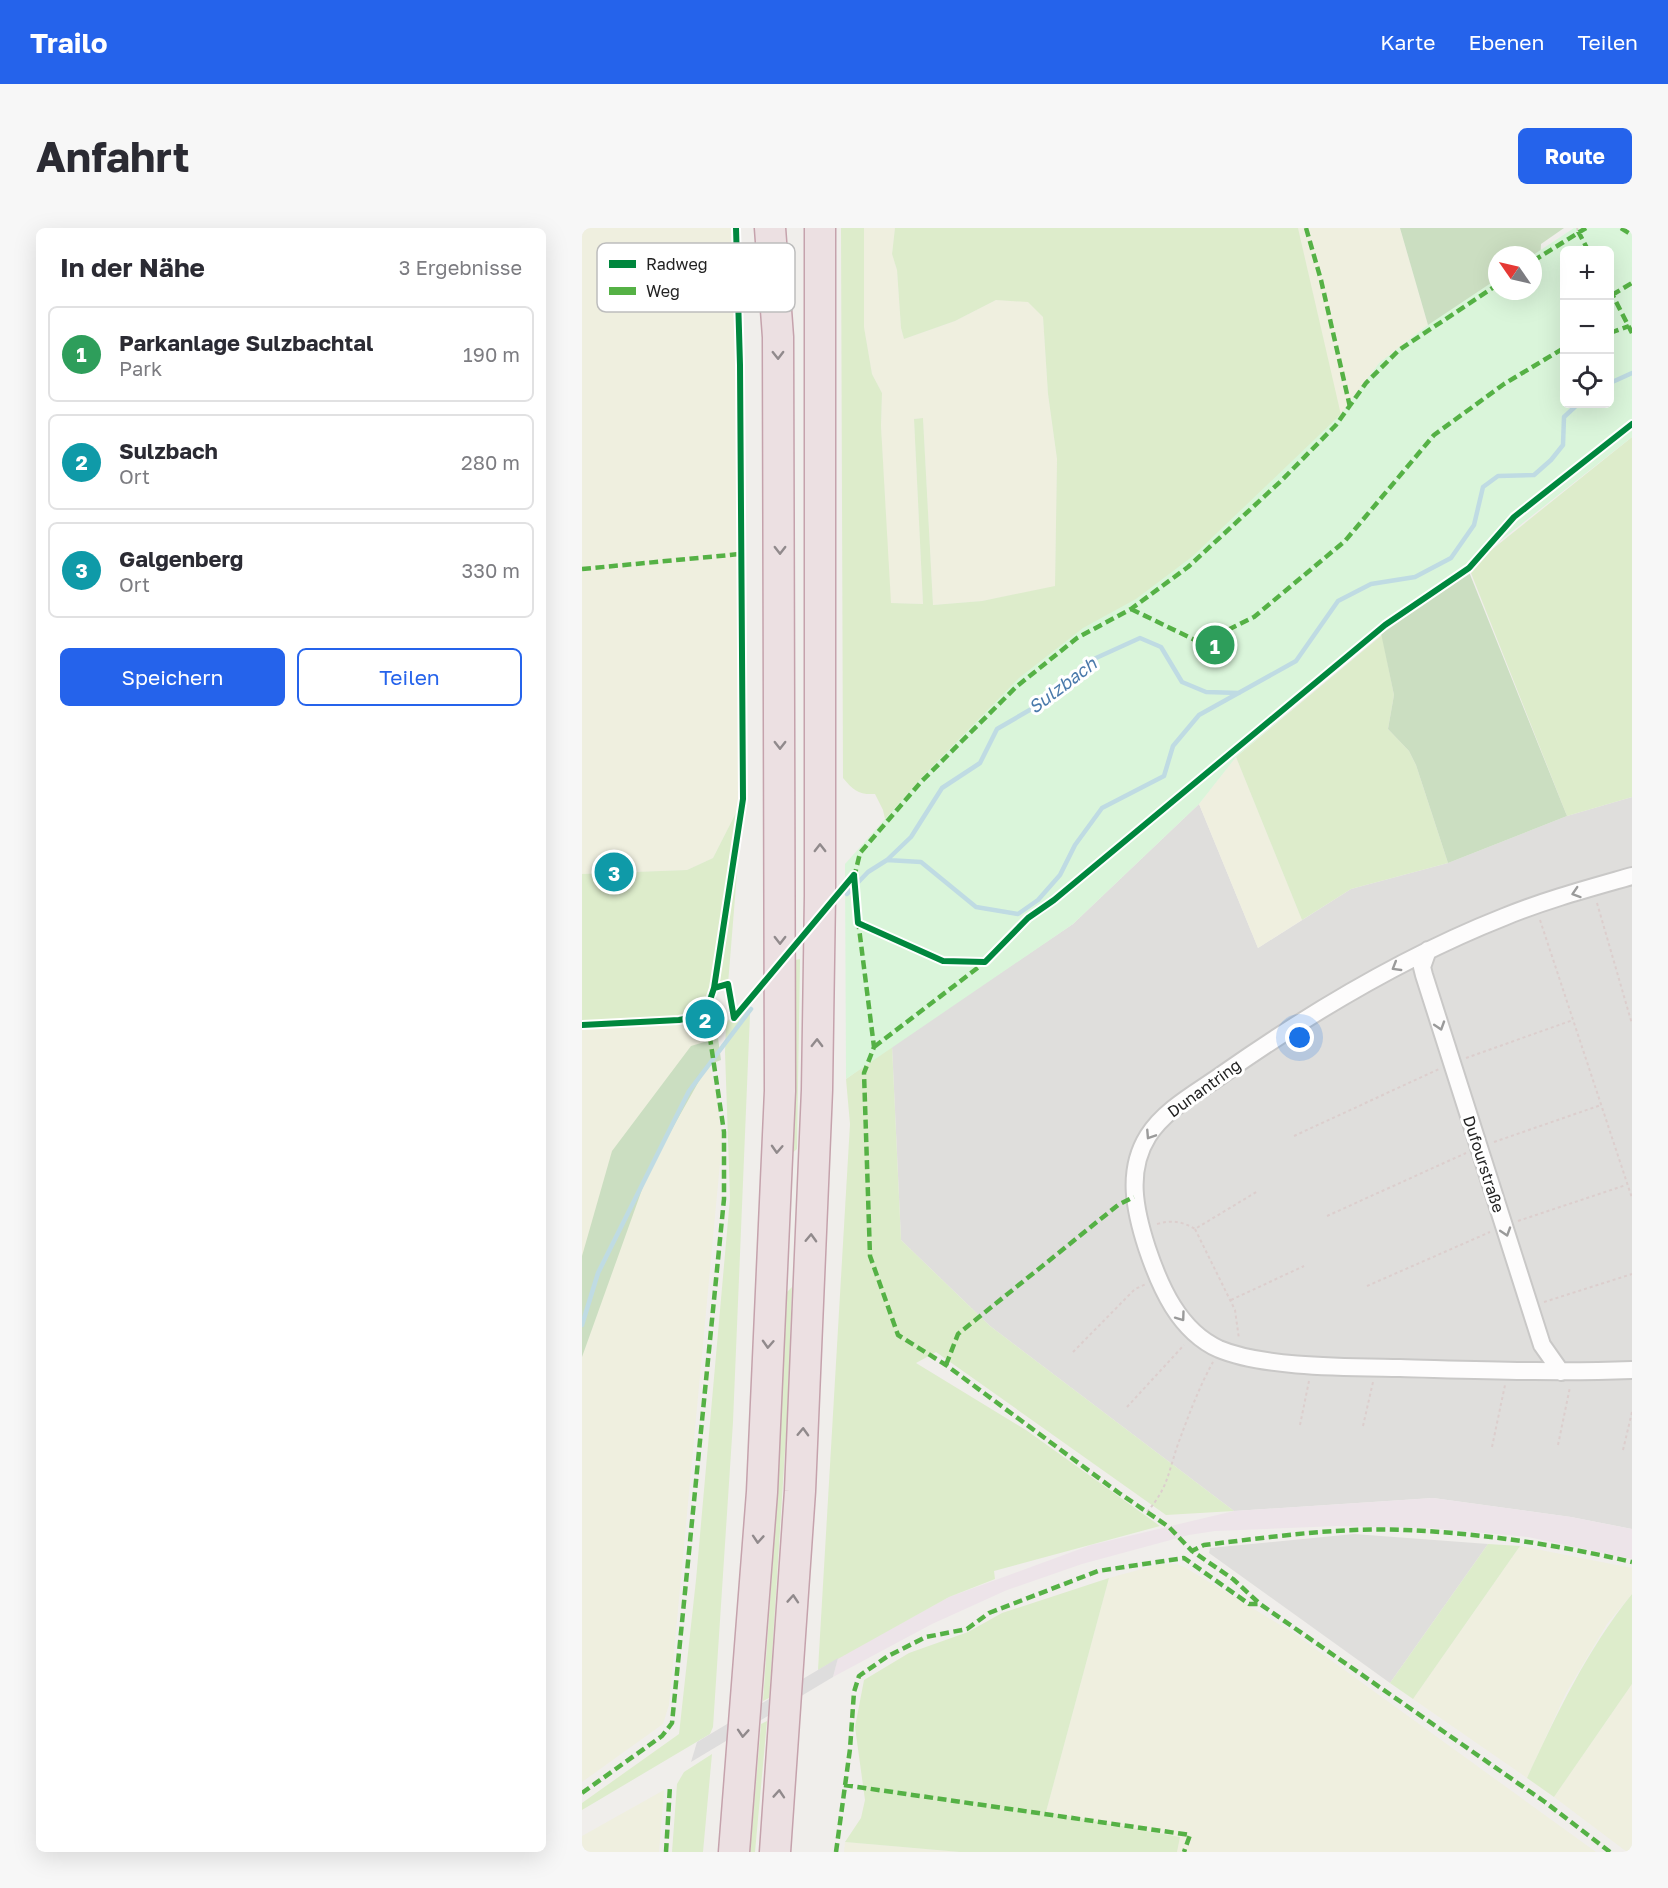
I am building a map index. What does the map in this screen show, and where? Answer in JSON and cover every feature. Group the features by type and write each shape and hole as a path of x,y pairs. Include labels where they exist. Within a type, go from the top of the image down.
{"highway":[{"path":"770,228 772,243"},
{"path":"782,243 784,228"},
{"path":"775,1852 800,1491 817,1090 820,896 820,228"},
{"path":"734,1852 762,1492 780,1091 780,466 777,312"}],"street":[{"name":"Dunantring","path":"1632,876 1506,916 1428,950 1262,1047 1170,1111 1148,1136 1137,1164 1134,1197 1141,1229 1171,1303 1194,1334 1221,1349 1244,1357 1313,1365 1509,1371 1632,1371"},
{"name":"Dufourstraße","path":"1428,950 1424,958 1424,975 1542,1345 1567,1372"}],"path":[{"path":"1593,888 1632,1024"},
{"path":"1536,906 1632,1198"},
{"path":"1294,1136 1452,1063 1573,1020"},
{"path":"1327,1216 1479,1147 1601,1105"},
{"path":"1195,1229 1258,1191"},
{"path":"1141,1229 1170,1220 1195,1229 1231,1300 1244,1357"},
{"path":"1231,1300 1304,1266"},
{"path":"1530,1307 1632,1274"},
{"path":"1073,1352 1135,1290 1159,1278"},
{"path":"1127,1407 1194,1334"},
{"path":"1147,1512 1162,1494 1204,1379 1221,1349"},
{"path":"1300,1425 1313,1365"},
{"path":"1363,1426 1376,1367"},
{"path":"1491,1447 1509,1371"},
{"path":"1558,1445 1567,1372"},
{"path":"1623,1450 1632,1412"}],"shaded area":[{"path":"1632,797 1632,1529 1571,1517 1433,1498 1234,1511 990,1326 901,1240 892,1046 1073,924 1199,804 1258,948 1351,889 1448,863 1567,816"},
{"path":"1433,1498 1571,1517 1632,1529 1632,1559 1528,1537 1429,1528 1337,1526 1215,1531 1189,1535 1082,1564 1007,1590 932,1624 833,1677 838,1658 949,1597 1091,1545 1234,1511"},
{"path":"1354,1534 1488,1544 1390,1683 1209,1553 1210,1548"}],"green space":[{"path":"582,228 736,228 736,243 597,243 597,312 738,312 743,799 713,858 687,870 582,874"},
{"path":"841,228 864,228 864,327 872,374 882,393 881,426 891,603 923,604 914,419 923,418 933,605 982,601 1055,586 1057,459 1048,394 1043,317 1028,302 996,300 955,321 904,339 901,328 897,270 892,254 895,228 1298,228 1341,415 1359,417 1433,365 888,832 883,810 875,794 857,791 843,778"},
{"path":"864,228 895,228 892,254 897,270 901,328 904,339 955,321 996,300 1028,301 1043,317 1048,394 1057,459 1055,587 982,601 933,605 923,418 914,419 923,604 890,603 881,426 882,393 872,374 864,328"},
{"path":"1298,228 1400,228 1428,325 1379,363 1340,415"},
{"path":"1400,228 1564,228 1541,246 1488,246 1488,300 1542,300 1542,268 1560,296 1560,303 1446,339 1428,325"},
{"path":"1574,228 1632,228 1632,437 1355,655 1236,757 1199,804 1073,924 846,1079 845,864 925,774 1019,678 1083,628 1136,599 1193,556 1340,415 1379,363 1428,325 1488,285 1488,300 1542,300 1542,249"},
{"path":"1632,437 1632,797 1567,816 1469,568"},
{"path":"1463,557 1567,816 1448,863 1416,765 1409,751 1388,729 1394,695 1378,619"},
{"path":"1382,635 1394,695 1388,729 1409,751 1416,765 1448,863 1351,889 1302,920 1236,757"},
{"path":"1236,757 1302,920 1258,948 1199,804"},
{"path":"743,799 728,984 714,988 705,1015 582,1025 582,874 687,870 713,858"},
{"path":"800,959 797,1149 791,1154 795,960"},
{"path":"748,1006 750,1014 733,1422 713,1727 710,1734 582,1810 582,1803 679,1734 696,1580 730,1198 726,1023 740,1007"},
{"path":"679,1020 701,1029 717,1097 722,1142 669,1705 663,1724 582,1782 582,1025"},
{"path":"718,1038 721,1060 708,1065 649,1170 582,1357 582,1256 612,1151 691,1046"},
{"path":"892,1046 901,1240 990,1326 1234,1511 1166,1515 936,1352 916,1363 1026,1430 1160,1526 994,1571 995,1579 949,1597 818,1670 850,1124 846,1079"},
{"path":"792,1287 787,1419 770,1688 769,1698 763,1701 778,1488 787,1292"},
{"path":"1488,1544 1520,1546 1413,1699 1390,1683"},
{"path":"1520,1546 1632,1568 1632,1594 1607,1624 1566,1693 1527,1778 1413,1699"},
{"path":"1160,1564 1177,1564 1186,1568 1292,1632 1596,1852 1177,1852 1180,1837 1046,1812 1109,1578"},
{"path":"1109,1578 1046,1812 1180,1837 1177,1852 960,1852 845,1842 861,1818 865,1800 855,1727 864,1680 909,1653 968,1632 1002,1613"},
{"path":"1632,1594 1632,1684 1554,1797 1527,1778 1587,1660"},
{"path":"1632,1684 1632,1852 1627,1852 1554,1797"},
{"path":"767,1721 755,1852 750,1852 761,1724"},
{"path":"712,1754 703,1852 672,1852 677,1784 684,1772"},
{"path":"664,1790 659,1852 582,1852 582,1836"},
{"path":"845,1842 960,1852 844,1852"}],"pier":[{"path":"838,1658 833,1677 691,1762 697,1742"}],"waterway":[{"name":"Sulzbach","path":"1614,381 1632,373"},
{"name":"Sulzbach","path":"847,894 868,872 887,860 921,862 976,907 1018,914 1038,900 1060,875 1075,845 1102,808 1164,776 1173,746 1199,715 1296,661 1338,601 1371,584 1415,577 1451,558 1474,525 1483,487 1498,476 1534,475 1563,445 1564,417 1574,408"},
{"name":"Sulzbach","path":"887,860 911,837 942,788 980,763 997,729 1040,704 1096,658 1140,638 1161,647 1182,682 1206,692 1239,693"},
{"name":"Sulzbach","path":"582,1325 598,1273 689,1091 751,1009"}],"marked path":[{"path":"1306,228 1321,280 1350,407"},
{"path":"1542,255 1586,228"},
{"path":"1621,228 1632,235"},
{"path":"1578,231 1586,246"},
{"path":"1614,294 1632,283"},
{"path":"854,878 860,853 921,782 1016,687 1077,638 1131,609 1188,567 1281,481 1336,425 1366,383 1399,350 1488,291"},
{"path":"1614,298 1632,333"},
{"path":"1614,332 1629,326"},
{"path":"1131,609 1201,643 1254,617 1345,541 1434,435 1504,384 1560,350"},
{"path":"582,569 740,554"},
{"path":"858,920 874,1047 864,1073 870,1256 898,1335 946,1365 1119,1493 1169,1527 1192,1551"},
{"path":"874,1047 984,963"},
{"path":"582,1793 662,1736 672,1723 724,1199 724,1132 706,1011"},
{"path":"946,1365 958,1334 1118,1205 1134,1197"},
{"path":"1610,1852 1545,1802 1260,1604 1233,1579 1192,1551 1204,1545 1304,1533 1380,1529 1462,1534 1519,1541 1632,1562"},
{"path":"836,1852 850,1749 854,1692 859,1676 888,1656 926,1637 967,1629 989,1613 1098,1571 1184,1558 1249,1604 1260,1604"},
{"path":"844,1785 1190,1835 1184,1852"},
{"path":"666,1852 670,1786"}],"cycle path":[{"path":"736,228 736,243"},
{"path":"582,1025 679,1020 705,1015 714,988 743,799 738,312"},
{"path":"854,875 858,923 943,961 985,962 1028,918 1054,900 1385,625 1469,568 1514,517 1632,424"},
{"path":"714,988 728,984 734,1018 854,875"}],"place":[{"name":"Parkanlage Sulzbachtal","path":"1215,645"},
{"name":"Galgenberg","path":"614,872"},
{"name":"Sulzbach","path":"705,1019"}]}
